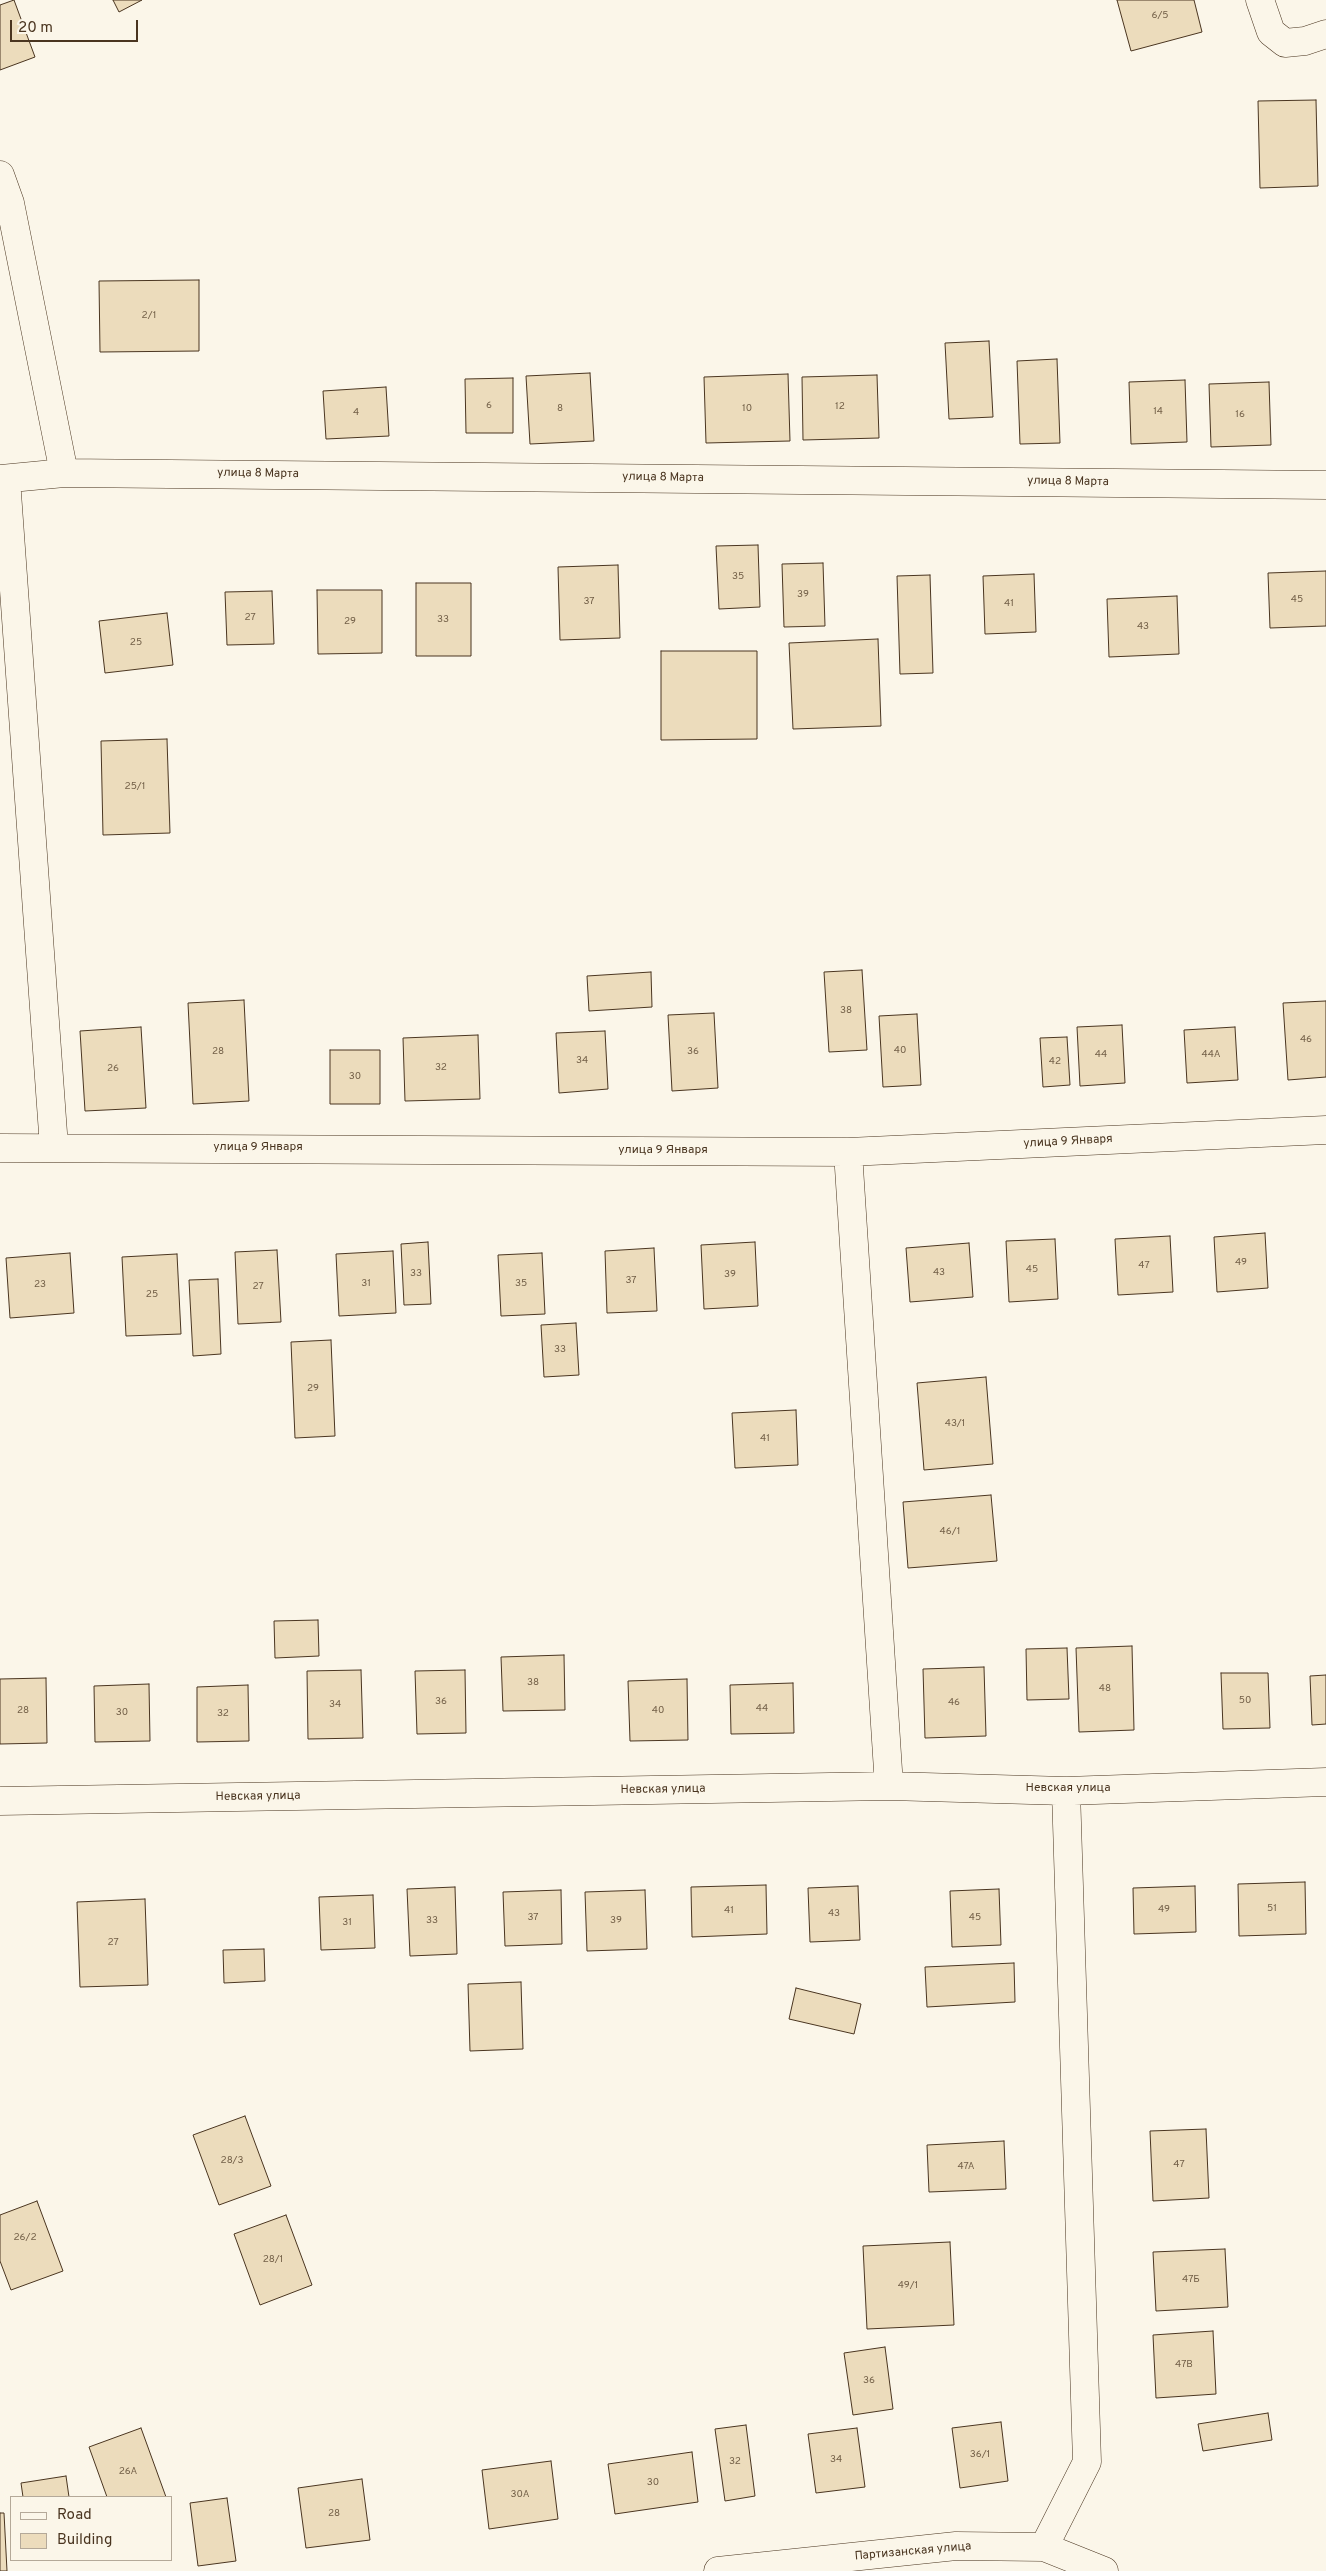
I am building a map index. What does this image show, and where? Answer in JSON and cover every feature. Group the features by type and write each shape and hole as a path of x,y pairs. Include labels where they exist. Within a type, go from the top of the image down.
{"street":[{"path":"1260,0 1272,32 1285,43 1305,41 1326,34"},
{"path":"0,175 10,203 64,473"},
{"name":"улица 8 Марта","path":"3,479 64,473 1326,484"},
{"path":"3,479 54,1147"},
{"name":"улица 9 Января","path":"0,1148 848,1152 1326,1130"},
{"path":"848,1152 889,1786"},
{"name":"Невская улица","path":"0,1801 889,1786 1066,1791 1326,1782"},
{"path":"1044,2547 1087,2462 1066,1791"},
{"name":"Партизанская улица","path":"718,2571 956,2546 1044,2547 1104,2571"}],"building":[{"path":"14,0 35,57 0,70 0,5"},
{"path":"113,0 142,0 119,12"},
{"path":"1117,0 1194,0 1202,32 1131,51"},
{"path":"1316,100 1318,186 1260,188 1258,101"},
{"path":"199,280 199,351 100,352 99,281"},
{"path":"989,341 993,417 949,419 945,343"},
{"path":"1057,359 1060,443 1020,444 1017,361"},
{"path":"590,373 594,441 530,444 526,376"},
{"path":"788,374 790,441 706,443 704,377"},
{"path":"877,375 879,438 803,440 802,377"},
{"path":"513,378 513,433 466,433 465,379"},
{"path":"1185,380 1187,442 1131,444 1129,382"},
{"path":"1269,382 1271,445 1211,447 1209,384"},
{"path":"386,387 389,436 326,439 323,391"},
{"path":"758,545 760,607 719,609 716,546"},
{"path":"823,563 825,626 784,627 782,564"},
{"path":"618,565 620,638 560,640 558,567"},
{"path":"1326,571 1326,626 1270,628 1268,573"},
{"path":"1034,574 1036,632 985,634 983,576"},
{"path":"930,575 933,673 900,674 897,576"},
{"path":"416,583 471,583 471,656 416,656"},
{"path":"317,590 382,590 382,653 318,654"},
{"path":"272,591 274,644 227,645 225,592"},
{"path":"1177,596 1179,654 1109,657 1107,599"},
{"path":"167,613 173,665 105,673 99,621"},
{"path":"878,639 881,726 793,729 789,643"},
{"path":"661,651 757,651 757,739 661,740"},
{"path":"167,739 170,833 103,835 101,741"},
{"path":"862,970 867,1050 829,1052 824,972"},
{"path":"651,972 652,1007 589,1011 587,976"},
{"path":"244,1000 249,1101 193,1104 188,1003"},
{"path":"1326,1001 1326,1077 1288,1080 1283,1003"},
{"path":"714,1013 718,1088 672,1091 668,1015"},
{"path":"917,1014 921,1085 883,1087 879,1016"},
{"path":"1122,1025 1125,1083 1080,1086 1077,1027"},
{"path":"141,1027 146,1108 85,1111 80,1031"},
{"path":"1235,1027 1238,1080 1187,1083 1184,1030"},
{"path":"605,1031 608,1089 559,1093 556,1033"},
{"path":"478,1035 480,1099 405,1101 403,1038"},
{"path":"1067,1037 1070,1085 1043,1087 1040,1038"},
{"path":"330,1050 380,1050 380,1104 330,1104"},
{"path":"1265,1233 1268,1288 1217,1292 1214,1237"},
{"path":"1170,1236 1173,1292 1118,1295 1115,1239"},
{"path":"1055,1239 1058,1299 1009,1302 1006,1241"},
{"path":"428,1242 431,1304 404,1305 401,1244"},
{"path":"755,1242 758,1306 704,1309 701,1245"},
{"path":"969,1243 973,1297 910,1302 906,1248"},
{"path":"654,1248 657,1311 607,1313 605,1251"},
{"path":"277,1250 281,1322 238,1324 235,1252"},
{"path":"393,1251 396,1313 339,1316 336,1254"},
{"path":"70,1253 74,1313 10,1318 6,1258"},
{"path":"542,1253 545,1314 501,1316 498,1255"},
{"path":"177,1254 181,1334 126,1336 122,1257"},
{"path":"218,1279 221,1354 193,1356 189,1280"},
{"path":"576,1323 579,1375 544,1377 541,1325"},
{"path":"331,1340 335,1436 295,1438 291,1342"},
{"path":"986,1377 993,1464 924,1470 917,1383"},
{"path":"796,1410 798,1465 735,1468 732,1413"},
{"path":"991,1495 997,1561 908,1568 903,1502"},
{"path":"318,1620 319,1656 275,1658 274,1621"},
{"path":"1132,1646 1134,1730 1079,1732 1076,1648"},
{"path":"1067,1648 1069,1699 1027,1700 1026,1649"},
{"path":"564,1655 565,1710 503,1711 501,1657"},
{"path":"984,1667 986,1736 925,1738 923,1669"},
{"path":"361,1670 363,1738 308,1739 307,1671"},
{"path":"465,1670 466,1733 417,1734 415,1671"},
{"path":"1221,1673 1268,1673 1270,1728 1223,1729"},
{"path":"1326,1675 1326,1724 1312,1725 1310,1676"},
{"path":"46,1678 47,1743 0,1744 0,1679"},
{"path":"687,1679 688,1740 630,1741 628,1681"},
{"path":"793,1683 794,1733 731,1734 730,1685"},
{"path":"149,1684 150,1741 95,1742 94,1686"},
{"path":"248,1685 249,1741 197,1742 197,1687"},
{"path":"1305,1882 1306,1934 1239,1936 1238,1884"},
{"path":"766,1885 767,1934 692,1937 691,1887"},
{"path":"858,1886 860,1940 810,1942 808,1888"},
{"path":"1195,1886 1196,1932 1134,1934 1133,1888"},
{"path":"455,1887 457,1954 410,1956 407,1889"},
{"path":"999,1889 1001,1945 952,1947 950,1891"},
{"path":"561,1890 562,1944 505,1946 503,1892"},
{"path":"645,1890 647,1949 587,1951 585,1892"},
{"path":"373,1895 375,1948 321,1950 319,1897"},
{"path":"145,1899 148,1985 80,1987 77,1902"},
{"path":"264,1949 265,1981 224,1983 223,1950"},
{"path":"1014,1963 1015,2002 927,2007 925,1967"},
{"path":"521,1982 523,2049 470,2051 468,1984"},
{"path":"796,1988 861,2004 854,2034 789,2019"},
{"path":"245,2116 271,2186 219,2205 193,2135"},
{"path":"1206,2129 1209,2198 1153,2201 1150,2131"},
{"path":"1004,2141 1006,2189 929,2192 927,2145"},
{"path":"37,2201 63,2271 11,2290 0,2261 0,2215"},
{"path":"286,2215 312,2285 260,2305 234,2234"},
{"path":"950,2242 954,2325 867,2329 863,2246"},
{"path":"1225,2249 1228,2307 1156,2311 1153,2252"},
{"path":"1213,2331 1216,2394 1156,2398 1153,2335"},
{"path":"885,2347 893,2409 853,2415 844,2353"},
{"path":"1268,2413 1272,2440 1203,2451 1198,2424"},
{"path":"1001,2422 1008,2481 960,2488 952,2428"},
{"path":"746,2425 755,2496 725,2501 715,2429"},
{"path":"141,2428 166,2496 107,2496 89,2447"},
{"path":"857,2428 865,2487 816,2493 808,2434"},
{"path":"692,2452 698,2502 615,2514 608,2464"},
{"path":"551,2461 558,2519 489,2529 482,2470"},
{"path":"66,2476 69,2496 23,2496 21,2483"},
{"path":"362,2479 370,2540 306,2548 298,2488"},
{"path":"227,2498 236,2561 198,2566 190,2503"},
{"path":"0,2513 4,2513 7,2571 0,2571"}]}
